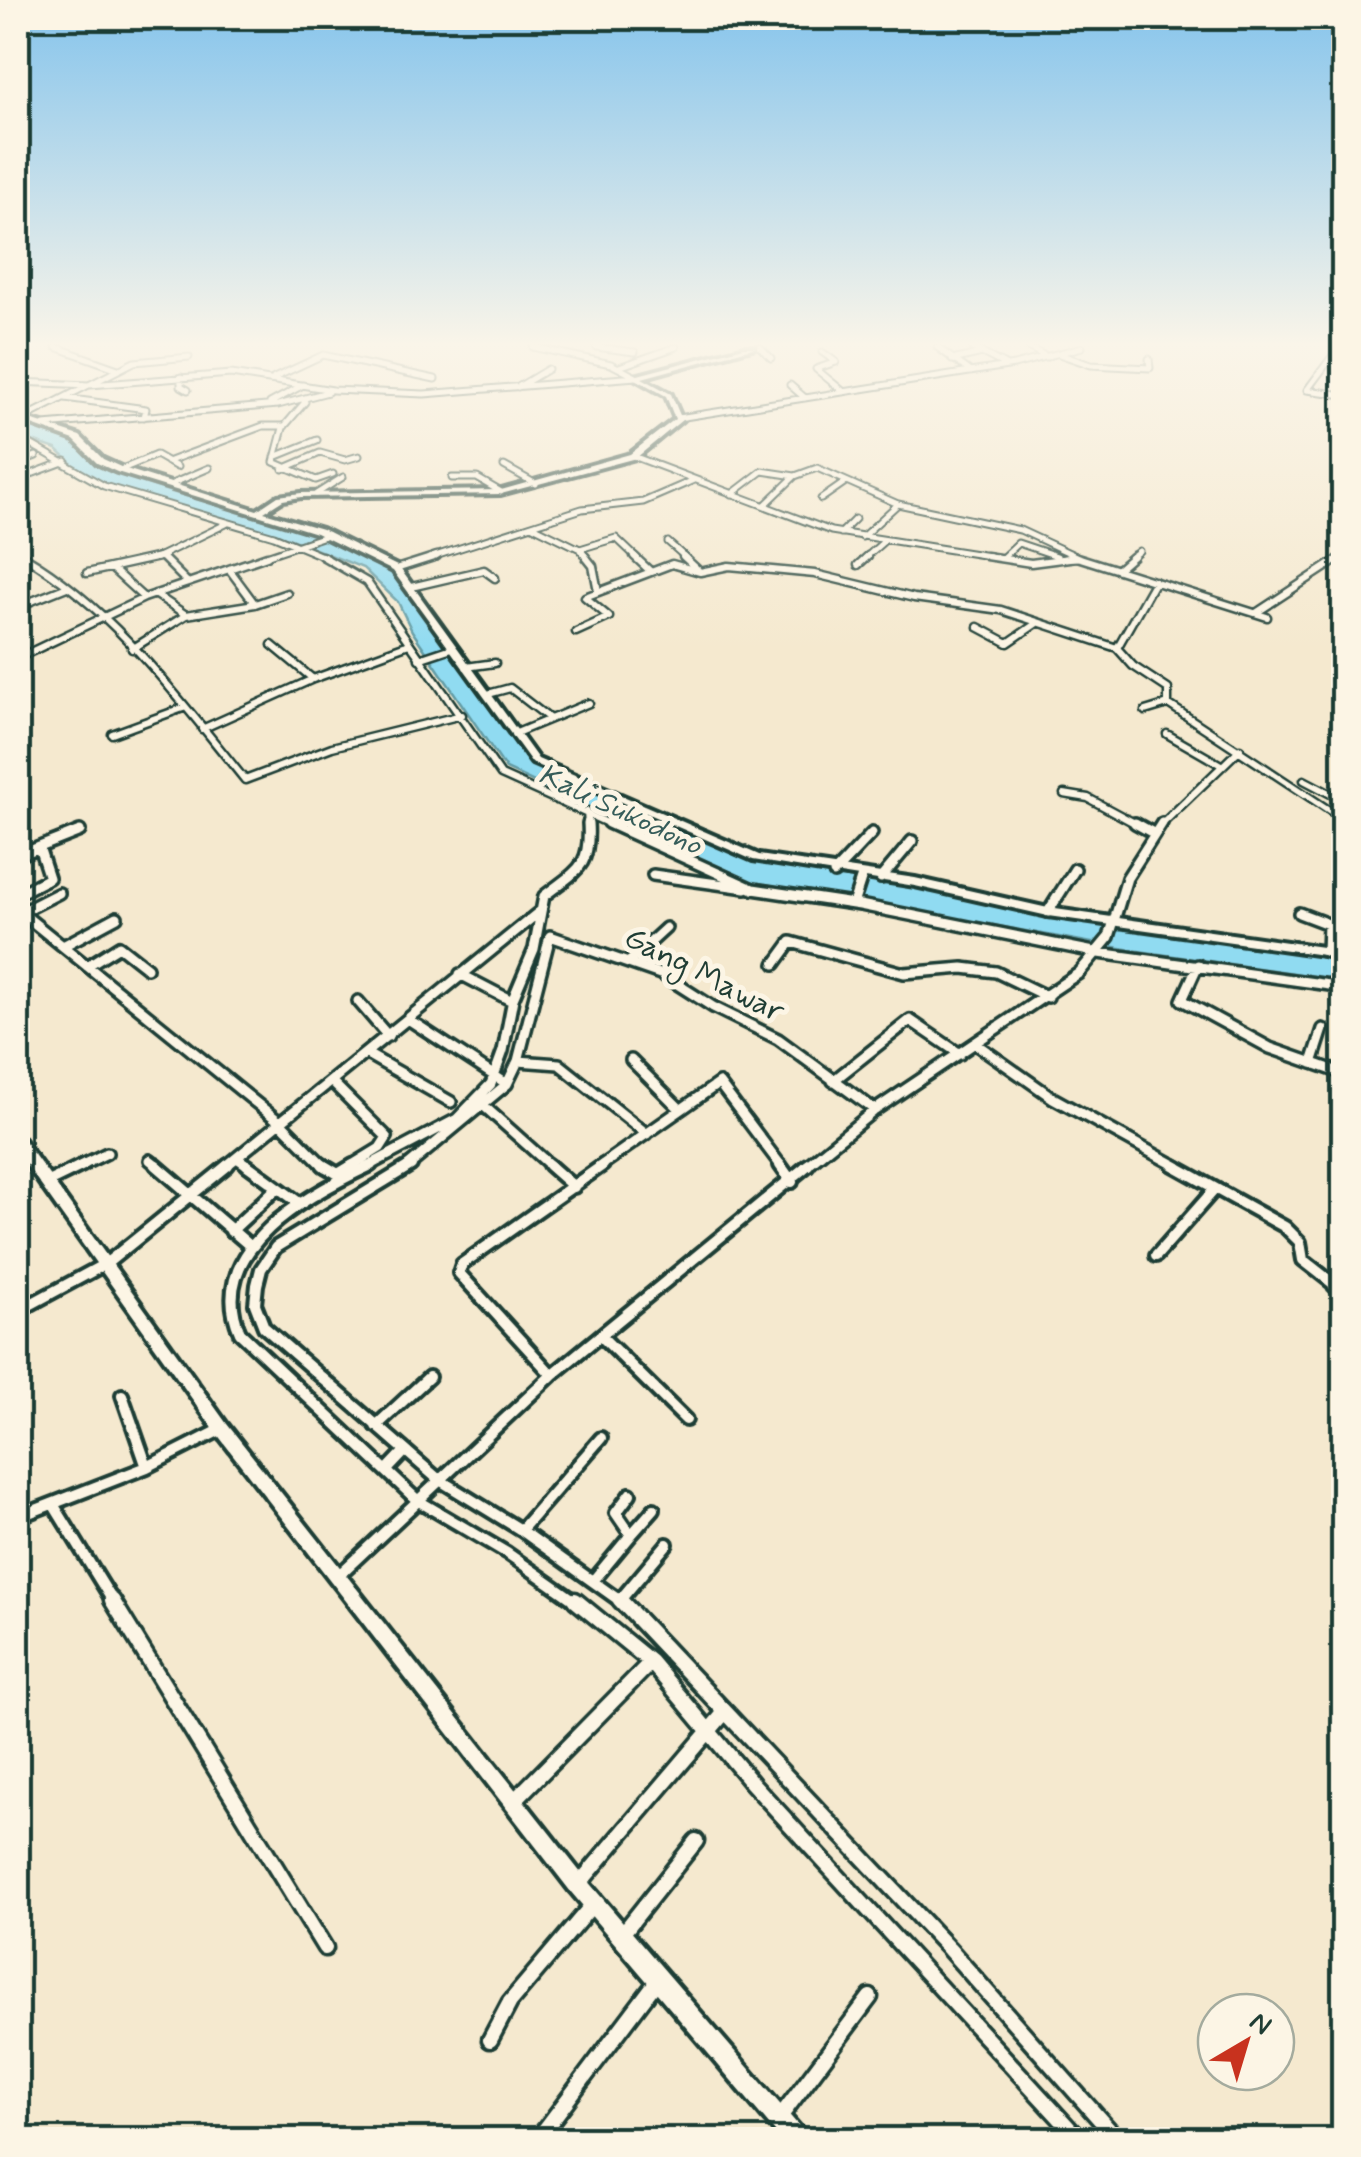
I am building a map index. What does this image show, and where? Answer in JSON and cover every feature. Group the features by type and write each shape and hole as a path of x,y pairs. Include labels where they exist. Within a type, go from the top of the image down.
{"main road":[{"path":"87,448 120,470 327,535 396,569 535,761 756,858 881,878 1048,912 1344,954"},
{"path":"256,513 286,497 316,494 501,492 635,457 647,448"},
{"path":"18,1143 222,1428 578,1885 796,2140"}],"street":[{"path":"49,448 88,480 301,546 368,582 501,775 753,889"},
{"path":"168,462 206,448"},
{"path":"278,448 276,465 283,469 316,480 333,474"},
{"path":"275,457 298,448"},
{"path":"283,469 320,453 345,460 359,456"},
{"path":"120,470 154,455 176,467"},
{"path":"18,463 36,456"},
{"path":"635,457 841,532 883,542 1034,563 1060,556"},
{"path":"18,480 66,461"},
{"path":"504,466 536,484"},
{"path":"174,484 208,468"},
{"path":"765,504 795,476 817,468 844,484 898,504 1020,530 1069,549 1077,557"},
{"path":"732,494 762,471 795,476"},
{"path":"316,494 343,478"},
{"path":"452,478 477,478 501,492"},
{"path":"396,569 582,508 634,504 694,480"},
{"path":"821,499 844,484"},
{"path":"634,504 638,516"},
{"path":"862,537 898,504"},
{"path":"841,532 856,519"},
{"path":"87,573 162,558 226,524"},
{"path":"533,526 580,549 593,566 598,591"},
{"path":"18,658 144,598 327,535"},
{"path":"580,549 616,538 650,570"},
{"path":"668,542 700,572"},
{"path":"858,566 883,542"},
{"path":"1003,558 1018,544 1077,557 1262,615 1344,555"},
{"path":"1118,570 1139,552"},
{"path":"22,554 67,587 132,649 244,780 332,747 462,714"},
{"path":"162,558 188,583"},
{"path":"576,632 609,617 585,597 673,564 700,572 729,566 814,574 914,598 1002,610 1118,648 1133,666 1172,694 1168,704 1145,712"},
{"path":"111,568 144,598"},
{"path":"230,570 255,604"},
{"path":"411,587 484,570 495,578"},
{"path":"1118,648 1155,582"},
{"path":"22,604 67,587"},
{"path":"132,649 186,615 255,604 287,592"},
{"path":"156,594 186,615"},
{"path":"978,627 1008,643 1037,623"},
{"path":"202,729 313,680 409,644"},
{"path":"272,645 313,680"},
{"path":"422,658 451,648"},
{"path":"466,667 496,663"},
{"path":"488,694 510,688 550,719"},
{"path":"514,734 589,703"},
{"path":"1168,704 1344,820"},
{"path":"112,734 183,708"},
{"path":"1167,734 1220,765"},
{"path":"339,1575 552,1374 792,1182 875,1110 1048,996 1100,951 1116,923 1128,874 1156,834 1240,749"},
{"path":"1304,780 1344,800"},
{"path":"1064,794 1088,798 1156,834"},
{"path":"592,814 590,854 585,863 546,892 534,951 512,1001 500,1080 485,1107 414,1164 276,1247 261,1268 256,1304 271,1351 290,1381 388,1468 427,1490 521,1530 620,1600 672,1670 1080,2140"},
{"path":"18,848 23,854 80,831"},
{"path":"834,873 872,833"},
{"path":"881,878 912,840"},
{"path":"18,894 49,878 39,847"},
{"path":"1048,912 1075,868"},
{"path":"654,875 853,903 1100,951 1344,987"},
{"path":"853,903 862,877"},
{"path":"59,893 19,911 280,1123 331,1173 348,1170 387,1140 384,1132 333,1084"},
{"path":"18,1311 107,1263 333,1084 460,974 539,912"},
{"path":"1298,913 1328,924 1327,952"},
{"path":"63,946 117,917"},
{"path":"630,962 666,928"},
{"name":"Gang Mawar","path":"518,1061 550,936 663,975 713,1007 778,1038 875,1110"},
{"path":"775,964 791,942 904,973 963,968 996,972 1048,996"},
{"path":"87,966 119,946 147,968"},
{"path":"1198,965 1182,1000 1226,1026 1344,1074"},
{"path":"460,974 512,1001"},
{"path":"358,1001 388,1036"},
{"path":"408,1019 500,1080"},
{"path":"833,1081 908,1020 960,1054"},
{"path":"1312,1063 1323,1029"},
{"path":"976,1044 1053,1098 1285,1227 1300,1242 1304,1260 1339,1289 1344,1268"},
{"path":"367,1054 451,1102"},
{"path":"631,1060 680,1109"},
{"path":"647,1134 559,1064 518,1061 446,1123 298,1202 249,1246 234,1287 232,1312 244,1342 304,1368 376,1426 403,1453 427,1490 507,1553 608,1623 651,1662 672,1670 717,1722 949,1950 1118,2140"},
{"path":"552,1374 458,1270 680,1109 724,1084 792,1182"},
{"path":"485,1107 574,1187"},
{"path":"48,1182 107,1153"},
{"path":"237,1158 298,1202"},
{"path":"150,1160 249,1246"},
{"path":"231,1230 277,1188"},
{"path":"1156,1256 1214,1190"},
{"path":"601,1336 686,1420"},
{"path":"290,1381 304,1368"},
{"path":"376,1426 430,1377"},
{"path":"122,1396 148,1467"},
{"path":"18,1518 148,1467 222,1428"},
{"path":"521,1530 601,1438"},
{"path":"388,1468 403,1453"},
{"path":"630,1494 616,1513 630,1535"},
{"path":"53,1504 325,1948"},
{"path":"593,1581 654,1509"},
{"path":"620,1600 668,1544"},
{"path":"514,1802 651,1662"},
{"path":"578,1885 717,1722"},
{"path":"621,1935 696,1841"},
{"path":"490,2040 510,2002 593,1904"},
{"path":"536,2140 659,1979"},
{"path":"778,2119 870,1997"}],"water":[{"name":"Kali Sukodono","path":"52,448 83,448 139,481 309,530 374,558 403,578 523,752 548,771 760,861 1343,958 1343,980 1131,950 748,881 506,769 412,631 398,602 363,568 288,538 110,487 85,476"}]}
